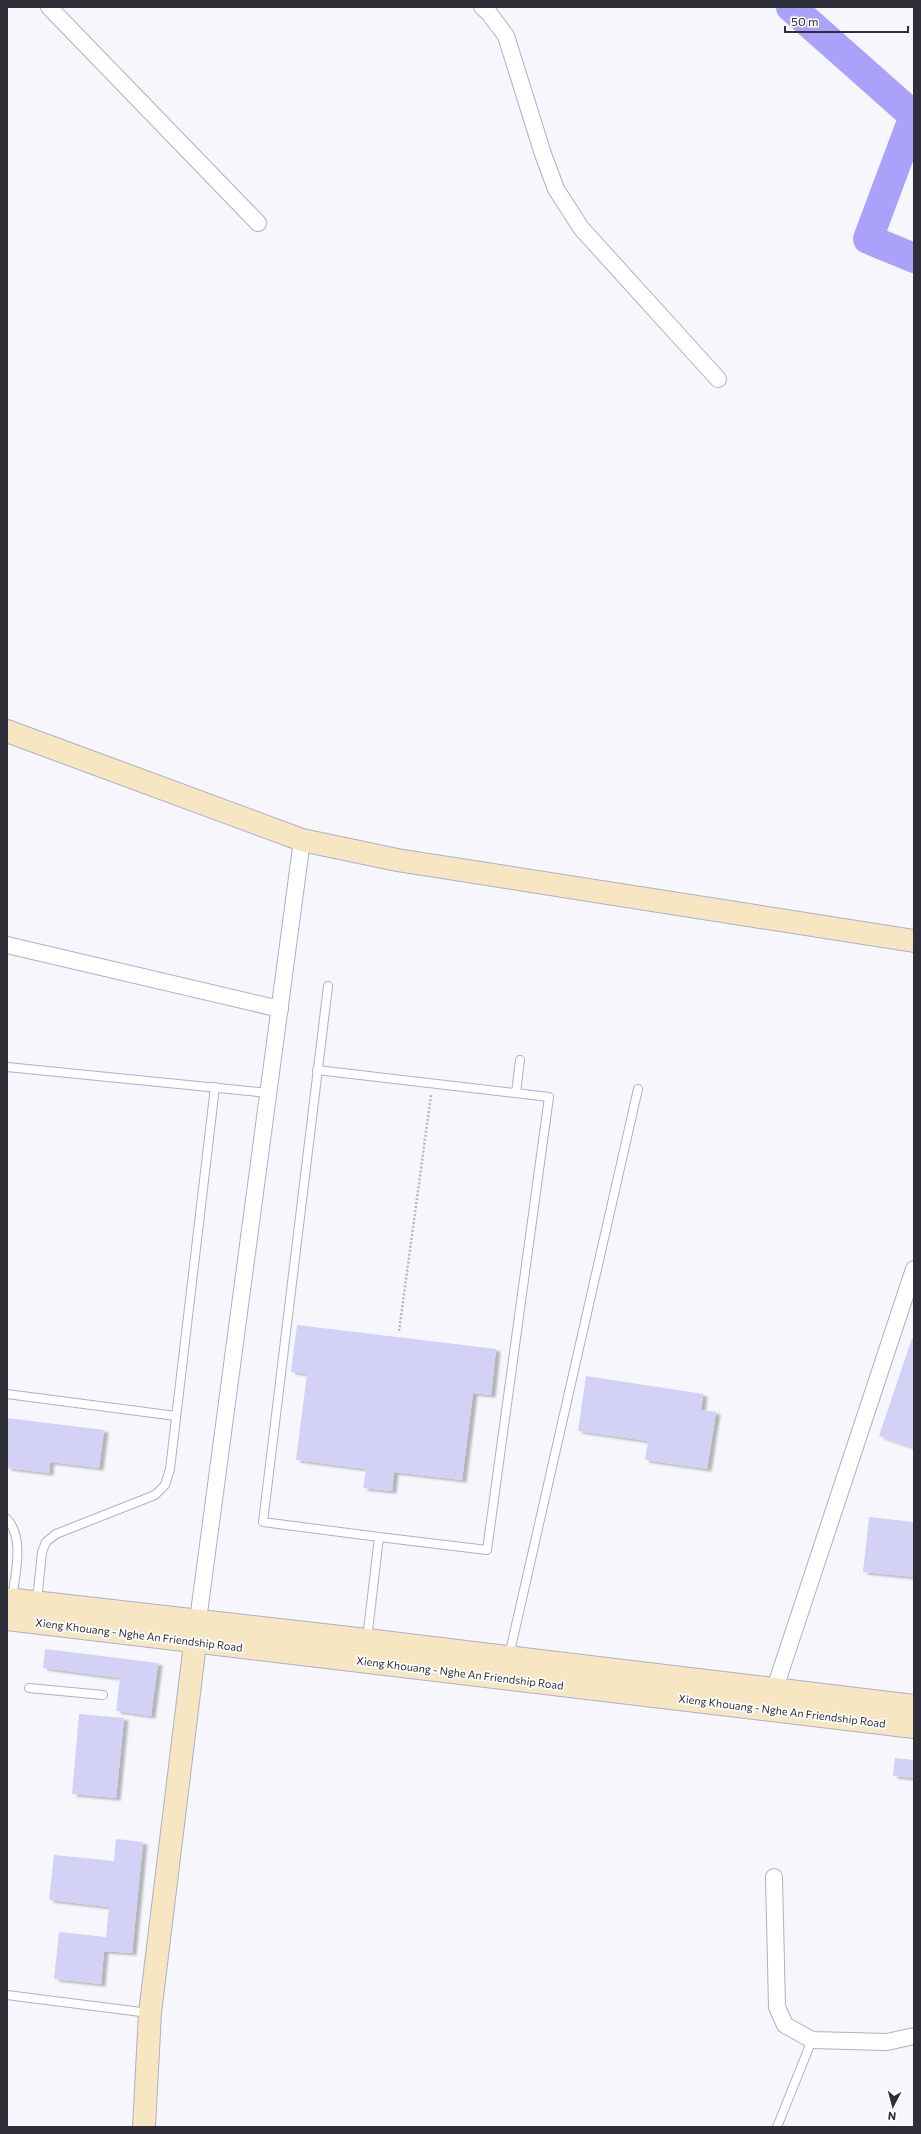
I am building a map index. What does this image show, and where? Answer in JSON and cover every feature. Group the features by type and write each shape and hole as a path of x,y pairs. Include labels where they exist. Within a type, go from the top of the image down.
{"street":[{"path":"49,7 258,223"},
{"path":"482,7 489,13 506,36 542,154 556,189 581,228 718,379"},
{"path":"7,731 302,840 396,860 914,940"},
{"path":"144,2127 150,2013 198,1620 302,840"},
{"path":"7,945 280,1009"},
{"path":"772,1710 775,1688 914,1270"},
{"name":"Xieng Khouang - Nghe An Friendship Road","path":"9,1606 37,1602 775,1688 914,1706"},
{"name":"Xieng Khouang - Nghe An Friendship Road","path":"9,1606 196,1642 914,1726"},
{"path":"774,1877 777,2006 785,2025 812,2040 887,2042 914,2036"}],"lane":[{"path":"317,1070 549,1097 488,1550 263,1522 317,1070 328,986"},
{"path":"516,1093 520,1060"},
{"path":"7,1066 268,1093"},
{"path":"37,1602 42,1552 46,1542 56,1534 155,1495 165,1485 170,1469 215,1087"},
{"path":"509,1657 638,1089"},
{"path":"7,1394 176,1416"},
{"path":"7,1519 14,1527 17,1544 9,1606"},
{"path":"367,1640 379,1537"},
{"path":"29,1688 103,1695"},
{"path":"7,1995 150,2013"},
{"path":"777,2127 812,2040"}],"path":[{"path":"399,1331 433,1084"}],"building":[{"path":"297,1325 496,1349 491,1395 473,1393 462,1480 394,1472 392,1491 363,1488 366,1469 296,1460 307,1374 291,1372"},
{"path":"912,1338 914,1339 914,1448 879,1436"},
{"path":"586,1376 703,1394 701,1410 716,1412 707,1469 645,1460 648,1441 578,1431"},
{"path":"7,1418 104,1430 99,1468 50,1462 49,1473 7,1468"},
{"path":"869,1517 914,1522 914,1577 863,1572"},
{"path":"45,1649 158,1663 151,1716 116,1711 120,1678 43,1668"},
{"path":"79,1714 124,1718 116,1798 72,1794"},
{"path":"895,1758 914,1760 914,1778 893,1776"},
{"path":"116,1839 143,1842 132,1953 104,1951 101,1984 54,1979 59,1932 106,1937 109,1907 49,1900 54,1855 114,1861"}],"waterway":[{"path":"791,7 914,116 868,239 914,258"}]}
